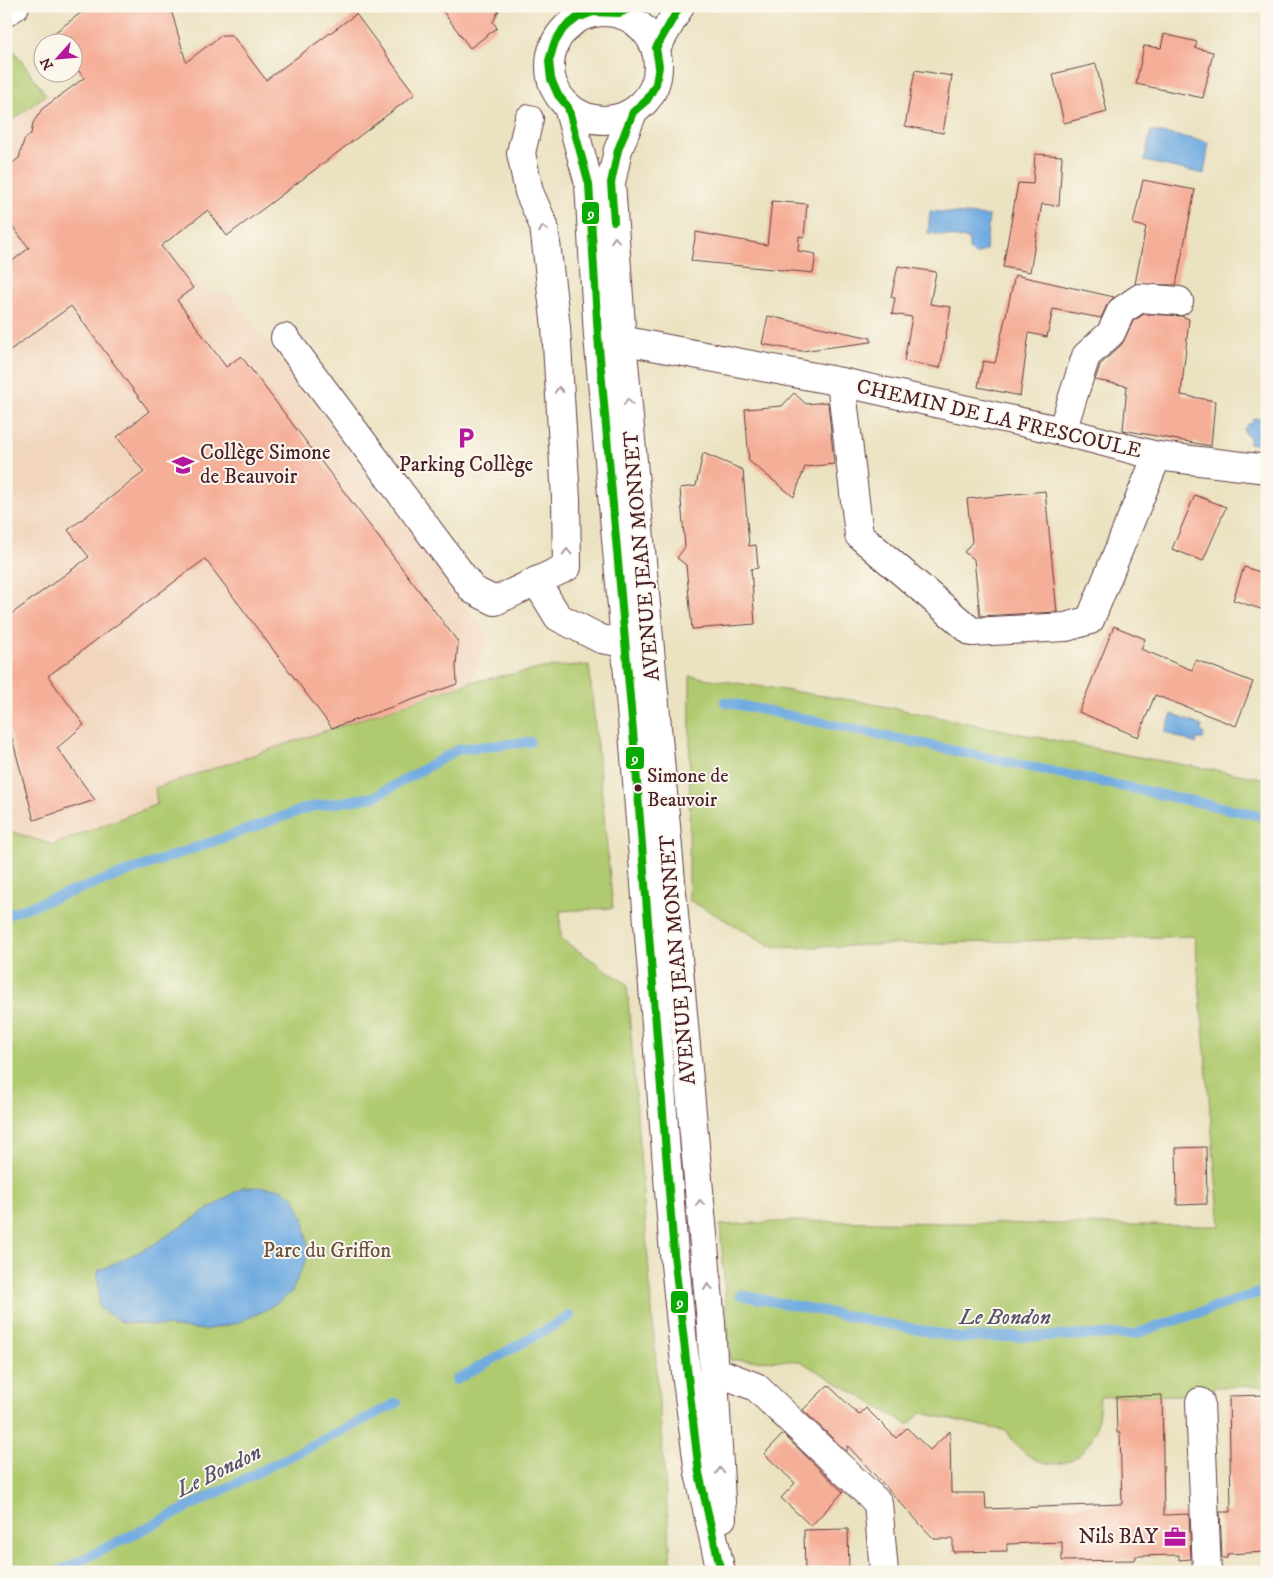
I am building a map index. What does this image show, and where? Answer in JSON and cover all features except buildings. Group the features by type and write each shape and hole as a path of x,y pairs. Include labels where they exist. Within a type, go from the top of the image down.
{"street":[{"path":"6,12 14,6"},
{"path":"656,48 680,6"},
{"path":"617,9 636,21 648,33 656,48 659,66 656,84 647,100 633,112 618,119 600,121 583,117 568,107 558,95 551,79 549,61 554,44 566,18 577,18 593,12 617,9"},
{"name":"AVENUE JEAN MONNET","path":"568,107 589,184 655,694 646,730 674,1254 699,1473 722,1572"},
{"name":"AVENUE JEAN MONNET","path":"633,112 618,150 611,182 612,641 629,700 646,730 711,1323 715,1371 722,1572"},
{"path":"285,338 473,590 495,601 567,567 566,509 556,327 544,226 529,192 521,153 529,119"},
{"path":"1062,431 1086,356 1111,333 1121,311 1140,298 1179,301"},
{"name":"CHEMIN DE LA FRESCOULE","path":"610,338 841,382 1062,431 1158,456 1267,469"},
{"name":"CHEMIN DE LA FRESCOULE","path":"841,382 859,535 972,632 1066,627 1090,620 1158,456"},
{"path":"536,581 558,617 612,641"},
{"path":"715,1371 756,1387 878,1503 884,1572"},
{"path":"1200,1402 1207,1572"}],"shaded area":[{"name":"Collège Simone de Beauvoir","path":"50,93 204,292 231,294 489,637 472,682 155,788 157,804 53,845 6,830 6,125"}],"green space":[{"path":"6,40 32,76 32,82 37,82 46,95 6,125"},
{"name":"Parc du Griffon","path":"589,665 613,908 560,911 561,939 627,984 672,1572 6,1572 6,830 53,845 157,804 155,788 471,682 549,667"},
{"path":"690,676 858,701 1133,756 1267,779 1267,1386 1214,1387 1214,1394 1100,1397 1095,1431 1087,1446 1077,1456 1065,1462 1052,1464 1039,1461 1027,1454 1016,1444 1007,1431 921,1413 909,1425 800,1361 730,1360 720,1225 792,1221 1220,1226 1195,936 775,948 689,900"}],"water":[{"path":"1151,131 1209,142 1204,174 1144,161"},
{"path":"930,211 989,216 986,250 976,255 969,250 969,239 928,233"},
{"path":"1253,418 1267,420 1267,446 1249,443 1250,437 1245,434 1244,429 1248,424 1252,424"},
{"path":"1172,714 1202,726 1203,739 1197,739 1196,744 1165,732"},
{"path":"243,1187 279,1188 295,1198 304,1220 309,1253 291,1293 266,1310 237,1323 205,1330 122,1322 99,1308 98,1271 151,1246"}],"waterway":[{"path":"725,702 1267,817"},
{"path":"6,915 310,807 374,797 459,749 530,742"},
{"name":"Le Bondon","path":"740,1295 960,1338 1135,1334 1267,1290"},
{"name":"Le Bondon","path":"456,1380 570,1316"},
{"name":"Le Bondon","path":"58,1572 397,1403"}],"transit line":[{"name":"9","path":"634,6 620,13 593,12 577,18 563,29 554,44 549,61 551,79 558,95 568,107 589,184 598,336 633,731 674,1254 699,1473 721,1572"},
{"name":"9","path":"614,221 611,183 618,150 633,112 647,100 656,84 659,66 656,48 680,6"}],"place":[{"name":"Parking Collège","path":"466,438"},
{"name":"Collège Simone de Beauvoir","path":"183,465"},
{"name":"Simone de Beauvoir","path":"638,788"},
{"name":"Nils BAY","path":"1175,1537"}]}
